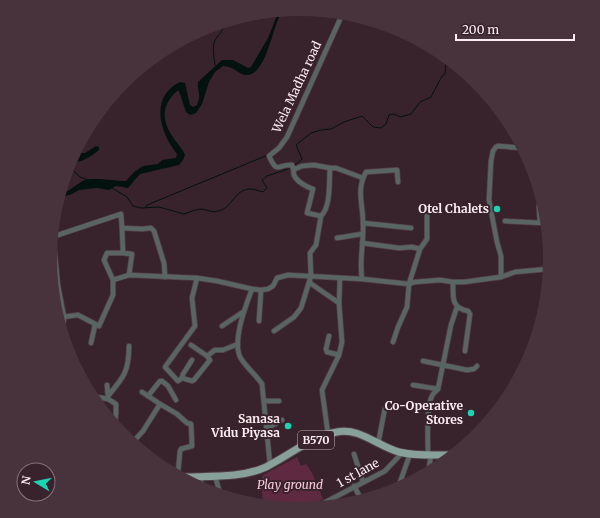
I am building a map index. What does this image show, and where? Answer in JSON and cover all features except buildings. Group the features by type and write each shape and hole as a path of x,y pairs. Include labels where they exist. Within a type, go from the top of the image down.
{"main road":[{"name":"B570","path":"193,477 251,472 270,464 328,434 337,432 351,432 402,453 444,455"}],"street":[{"name":"Wela Madha road","path":"293,166 274,167 269,156 279,148 287,137 340,20"},
{"path":"501,277 501,256 489,200 491,161 493,151 496,147 515,148"},
{"path":"293,166 295,169 302,166 314,165 336,168 363,178"},
{"path":"293,166 294,176 306,187 313,189 307,213 321,216"},
{"path":"274,331 294,317 301,308 310,283 310,253 316,244 321,216 324,213 328,199 330,168"},
{"path":"362,279 363,223 360,195 363,178 366,172 397,170 398,182"},
{"path":"59,235 121,214 123,254"},
{"path":"393,342 407,307 409,284 420,249 427,239 427,215"},
{"path":"504,221 540,223"},
{"path":"363,223 411,228"},
{"path":"122,228 151,228 154,232 164,263 165,277"},
{"path":"337,238 362,234"},
{"path":"362,243 420,249"},
{"path":"64,317 78,315 99,326 113,295 113,280 104,260 107,253 132,254 129,275"},
{"path":"113,280 129,275 197,278 261,290 268,289 273,286 277,278 288,275 362,279 409,284 415,282 440,280 464,282 501,277 515,272 542,270"},
{"path":"192,360 182,378 178,381 165,367 195,326 192,298 197,278"},
{"path":"328,434 322,390 339,354 342,342 339,303 340,278"},
{"path":"453,282 453,298 457,307 460,310 468,311 470,314 465,351"},
{"path":"310,283 339,303"},
{"path":"252,289 243,312 238,344 241,359 262,384 265,401 266,429 270,464"},
{"path":"259,321 261,290"},
{"path":"429,465 430,455 428,422 430,405 432,395 438,389 451,325 457,307"},
{"path":"222,326 243,312"},
{"path":"91,343 95,325"},
{"path":"329,336 326,349 327,352 339,354"},
{"path":"207,356 214,350 223,350 238,344"},
{"path":"182,378 192,382 210,360 207,356 191,345"},
{"path":"108,397 125,374 129,361 129,346"},
{"path":"423,361 467,370 474,369 477,366"},
{"path":"148,396 160,381 162,381 168,386 176,400"},
{"path":"108,385 108,397"},
{"path":"413,386 438,389"},
{"path":"142,392 177,414 187,423 191,424 192,446 181,449 178,469"},
{"path":"100,397 108,397 116,404 115,417"},
{"path":"265,401 279,401"},
{"path":"136,438 143,431 160,404"},
{"path":"378,444 385,408"},
{"path":"266,429 282,420"},
{"name":"1 st lane","path":"329,500 385,471 402,453"},
{"path":"354,454 363,482"},
{"path":"401,480 410,454"},
{"path":"215,476 218,488"},
{"path":"354,486 359,495"}],"green space":[{"name":"Play ground","path":"297,457 301,466 306,464 312,473 323,499 320,501 300,502 263,499 261,481 263,475"}],"shaded area":[{"path":"276,17 279,17 260,67 254,73 245,75 227,66 223,66 215,72 209,82 202,104 196,113 190,115 186,112 179,91 177,91 171,98 167,104 165,117 169,130 185,155 179,165 140,174 128,188 116,186 109,190 97,188 79,190 65,196 67,191 85,180 99,179 126,181 134,172 143,166 158,164 162,160 176,158 177,154 166,136 160,116 164,97 170,89 180,82 185,83 190,105 193,107 197,105 199,98 198,82 222,60 233,60 248,68 251,67 268,38"},
{"path":"96,146 99,147 99,150 89,157 77,162 82,153 85,153"}],"waterway":[{"path":"308,86 337,19"},
{"path":"215,65 214,42 223,29"},
{"path":"295,165 302,159 296,145 311,133 331,129 344,122 362,116 373,127 381,128 386,124 389,115 394,114 400,117 411,114 420,102 431,97 442,76 445,74 446,64"},
{"path":"146,207 147,205 268,155"},
{"path":"112,188 127,197 133,206 141,208 159,207 184,214 200,209 216,212 227,207 241,192 252,189 263,192 267,188 262,180 267,176 291,168"},
{"path":"73,171 80,177 88,180"}],"place":[{"name":"Otel Chalets","path":"497,209"},
{"name":"Co-Operative Stores","path":"471,413"},
{"name":"Sanasa Vidu Piyasa","path":"288,426"}]}
